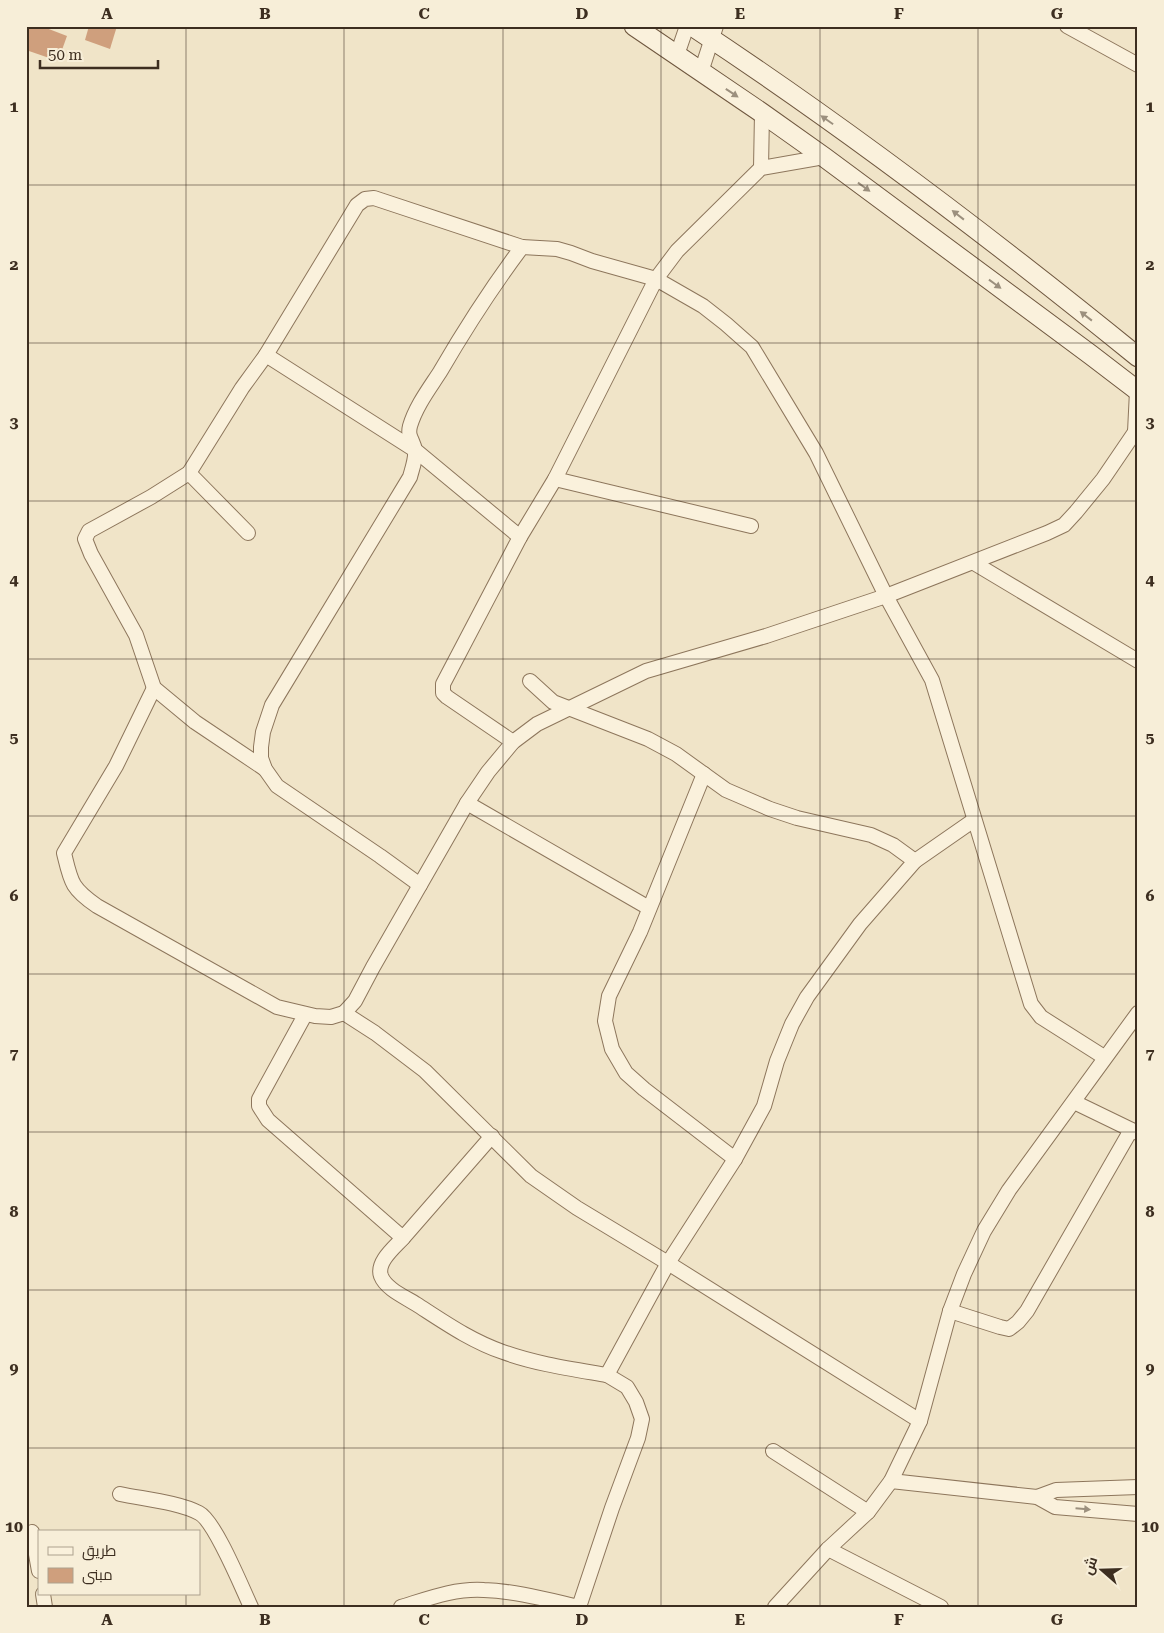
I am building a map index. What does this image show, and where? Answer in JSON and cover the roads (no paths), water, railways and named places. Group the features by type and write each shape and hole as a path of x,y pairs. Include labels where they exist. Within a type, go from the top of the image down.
{"main road":[{"path":"634,26 762,113 1138,391"},
{"path":"692,26 713,33 894,167 1138,357"},
{"path":"1091,355 1107,332"}],"street":[{"path":"677,55 687,26"},
{"path":"1067,26 1138,65"},
{"path":"701,72 713,33"},
{"path":"761,168 762,113"},
{"path":"513,742 442,693 442,684 520,538 555,478 656,279 677,251 761,168 824,158"},
{"path":"265,769 196,722 154,688 136,635 91,554 85,538 89,531 151,497 189,473 242,388 266,355 357,205 365,199 374,198 522,247 556,249 656,279 703,306 752,347 816,453 886,596 932,680 1031,1004 1041,1017 1104,1057"},
{"path":"420,885 277,786 265,769 261,758 263,732 272,705 410,477 415,460 415,450 408,434 416,411 457,343 505,269 522,247"},
{"path":"266,355 415,450 520,538"},
{"path":"154,688 116,766 64,853 69,876 74,888 97,906 278,1007 305,1015 331,1018 344,1013 355,1001 467,803 488,772 513,742 537,724 646,671 766,636 886,596 974,563 1064,525 1103,479 1136,431 1138,391"},
{"path":"189,473 248,533"},
{"path":"555,478 751,526"},
{"path":"974,563 1138,661"},
{"path":"530,681 553,702 648,739 676,754 726,790 770,809 797,818 882,839 915,861"},
{"path":"704,774 640,932 609,996 605,1021 612,1049 626,1073 735,1159"},
{"path":"467,803 649,908"},
{"path":"607,1375 668,1263 735,1159 764,1106 777,1061 792,1024 807,997 860,924 915,861 974,820"},
{"path":"344,1013 375,1033 425,1071 531,1176 577,1208 920,1421"},
{"path":"775,1607 828,1549 868,1512 891,1481 920,1421 950,1310 984,1231 1009,1190 1074,1102 1104,1057 1138,1013"},
{"path":"305,1015 259,1099 259,1106 268,1120 403,1238"},
{"path":"950,1310 1000,1328 1009,1329 1018,1322 1134,1132 1074,1102"},
{"path":"401,1607 445,1594 483,1589 579,1607 638,1438 642,1419 636,1402 626,1386 607,1375 535,1362 502,1352 467,1337 391,1288 381,1277 382,1263 492,1136"},
{"path":"773,1451 868,1512"},
{"path":"891,1481 1037,1497 1055,1507 1138,1514"},
{"path":"1037,1497 1056,1490 1138,1487"},
{"path":"120,1494 185,1507 200,1513 209,1522 232,1563 251,1607"},
{"path":"32,1532 38,1565"},
{"path":"828,1549 941,1607"}]}
